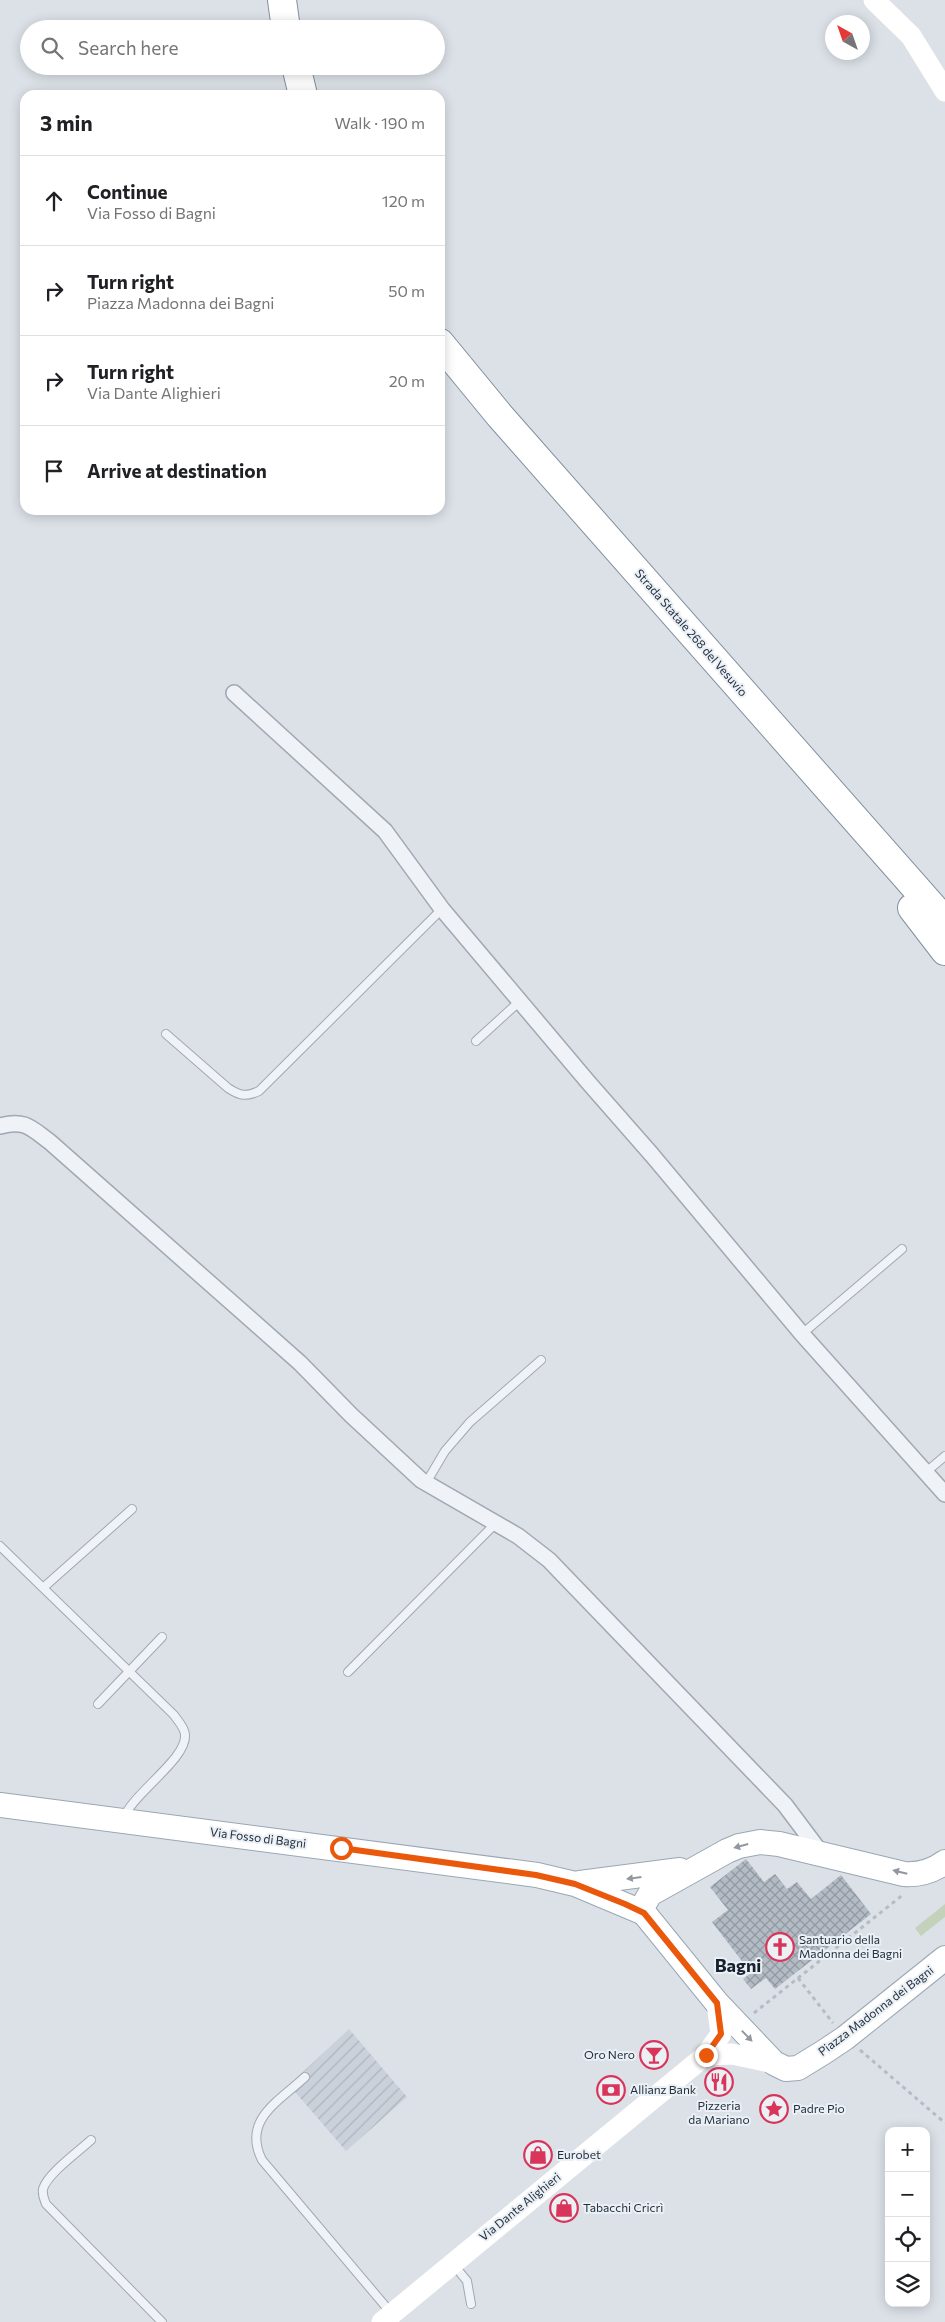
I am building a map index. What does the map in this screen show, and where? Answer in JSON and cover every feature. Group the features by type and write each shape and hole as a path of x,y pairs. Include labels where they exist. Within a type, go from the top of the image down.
{"highway":[{"path":"282,0 285,20"},
{"path":"298,75 302,90"},
{"name":"Strada Statale 268 del Vesuvio","path":"445,349 500,416 945,921"},
{"path":"839,802 875,858 945,951"}],"main road":[{"path":"874,0 911,36 945,91"},
{"name":"Via Fosso di Bagni","path":"0,1805 536,1875 575,1884 644,1913"},
{"path":"774,2063 717,2003 644,1913 643,1906 650,1894 739,1846 760,1842 821,1853 904,1874 916,1875 928,1872 945,1862"},
{"name":"Via Fosso di Bagni","path":"575,1884 635,1878 699,1867"},
{"name":"Piazza Madonna dei Bagni","path":"774,2063 786,2069 798,2068 945,1958"},
{"name":"Via Dante Alighieri","path":"387,2319 452,2263 706,2055 721,2034 717,2003"},
{"path":"706,2055 732,2054 774,2063"}],"street":[{"path":"234,693 385,831 442,908 802,1334 945,1494"},
{"path":"0,1126 15,1122 28,1126 50,1142 300,1362 352,1415 426,1483 518,1536 549,1560 784,1805 821,1853"}],"lane":[{"path":"166,1034 238,1095 248,1096 259,1091 442,908"},
{"path":"476,1041 521,1000"},
{"path":"802,1334 902,1249"},
{"path":"426,1483 445,1451 470,1422 541,1360"},
{"path":"926,1472 945,1456"},
{"path":"44,1587 132,1509"},
{"path":"348,1672 496,1523"},
{"path":"0,1546 174,1715 185,1733 185,1744 178,1754 133,1802 127,1810 123,1821"},
{"path":"98,1704 162,1637"},
{"path":"304,2077 266,2113 257,2125 256,2147 262,2160 387,2319"},
{"path":"91,2140 49,2179 44,2188 43,2197 46,2204 162,2322"},
{"path":"452,2263 467,2281 471,2304"}],"path":[{"path":"752,2014 906,1892"},
{"name":"Piazza Madonna dei Bagni","path":"798,1978 842,2034"},
{"path":"842,2034 945,2123"}],"shaded area":[{"path":"349,2029 407,2097 346,2151 289,2085"}],"green space":[{"path":"945,1904 945,1917 921,1936 915,1928"}],"building":[{"name":"Santuario della Madonna dei Bagni","path":"746,1859 764,1882 775,1874 787,1889 797,1882 811,1899 841,1875 871,1914 775,1989 766,1978 751,1989 743,1979 751,1973 712,1922 728,1910 710,1887"}],"place":[{"name":"Santuario della Madonna dei Bagni","path":"780,1947"},
{"name":"Oro Nero","path":"654,2055"},
{"name":"Pizzeria da Mariano","path":"719,2082"},
{"name":"Allianz Bank","path":"611,2090"},
{"name":"Padre Pio","path":"774,2109"},
{"name":"Eurobet","path":"538,2155"},
{"name":"Tabacchi Cricrì","path":"564,2208"}],"district":[{"name":"Bagni","path":"738,1966"}],"route":[{"path":"341,1848 536,1875 575,1884 644,1913 717,2003 721,2034 706,2055"}]}
